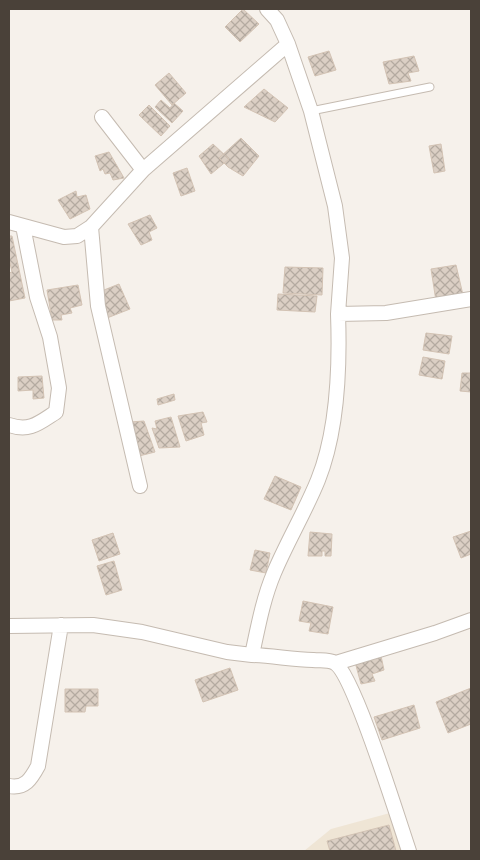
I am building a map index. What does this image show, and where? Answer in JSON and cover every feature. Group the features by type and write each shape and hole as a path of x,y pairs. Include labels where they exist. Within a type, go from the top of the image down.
{"street":[{"path":"252,654 261,613 273,575 318,480 332,432 337,382 338,314 342,258 335,206 311,111 288,44 277,20 267,9"},
{"path":"16,224 64,237 77,236 91,227 143,170 288,44"},
{"path":"102,117 143,170"},
{"path":"9,425 18,428 35,426 56,412 59,388 50,337 16,224"},
{"path":"91,227 98,306 140,486"},
{"path":"338,314 386,313 471,300"},
{"path":"9,626 93,625 142,632 209,648 314,661 326,660 336,663 471,620"},
{"path":"9,786 22,786 28,782 38,766 61,625"},
{"path":"336,663 344,674 373,742 409,851"}],"lane":[{"path":"311,111 430,87"}],"shaded area":[{"path":"390,813 404,851 304,851 331,829"}],"building":[{"path":"243,9 259,24 240,42 225,27"},
{"path":"329,51 336,70 315,76 308,57"},
{"path":"414,56 419,71 408,73 411,81 389,84 383,62"},
{"path":"169,73 186,93 172,105 155,85"},
{"path":"264,89 288,108 275,122 244,107"},
{"path":"161,100 170,108 174,103 183,111 172,123 155,107"},
{"path":"149,105 170,126 161,136 139,115"},
{"path":"241,138 259,156 243,176 228,167 219,158"},
{"path":"213,144 229,159 211,174 199,156"},
{"path":"441,144 445,171 434,173 429,146"},
{"path":"109,152 124,178 113,180 110,173 105,174 103,169 100,171 95,156"},
{"path":"187,168 195,191 181,196 173,173"},
{"path":"76,191 77,197 86,195 90,209 70,219 58,200"},
{"path":"150,215 157,228 149,232 152,240 141,245 128,224"},
{"path":"9,236 12,236 25,298 9,301 9,273 12,272 9,259"},
{"path":"456,265 463,295 436,301 431,269"},
{"path":"285,267 323,268 322,295 283,293"},
{"path":"119,284 130,309 107,318 99,292"},
{"path":"78,285 82,305 70,308 72,313 61,315 62,320 52,320 47,290"},
{"path":"278,294 317,296 315,312 277,310"},
{"path":"426,333 452,336 449,354 423,350"},
{"path":"423,357 445,361 442,379 419,375"},
{"path":"462,373 471,373 471,392 460,391"},
{"path":"42,376 44,398 33,399 33,390 18,391 18,377"},
{"path":"174,394 175,400 158,405 157,399"},
{"path":"203,412 207,422 201,423 204,435 186,441 178,416"},
{"path":"171,417 180,447 159,448 152,428 157,429 155,421"},
{"path":"144,421 155,452 139,456 130,422"},
{"path":"275,476 301,487 291,510 264,499"},
{"path":"471,531 471,554 461,558 453,537"},
{"path":"310,532 332,534 331,556 325,556 325,551 322,551 322,556 308,556"},
{"path":"113,533 120,554 99,561 92,540"},
{"path":"255,550 270,553 266,573 250,570"},
{"path":"114,561 122,590 106,595 97,566"},
{"path":"303,601 333,607 328,634 309,631 311,623 299,621"},
{"path":"381,656 384,670 372,674 375,681 361,684 355,662"},
{"path":"230,668 238,690 203,702 195,680"},
{"path":"471,688 471,724 448,733 436,702"},
{"path":"65,689 98,689 98,706 86,706 85,712 65,712"},
{"path":"414,705 420,728 382,740 374,717"},
{"path":"389,825 396,851 330,851 327,841"}]}
